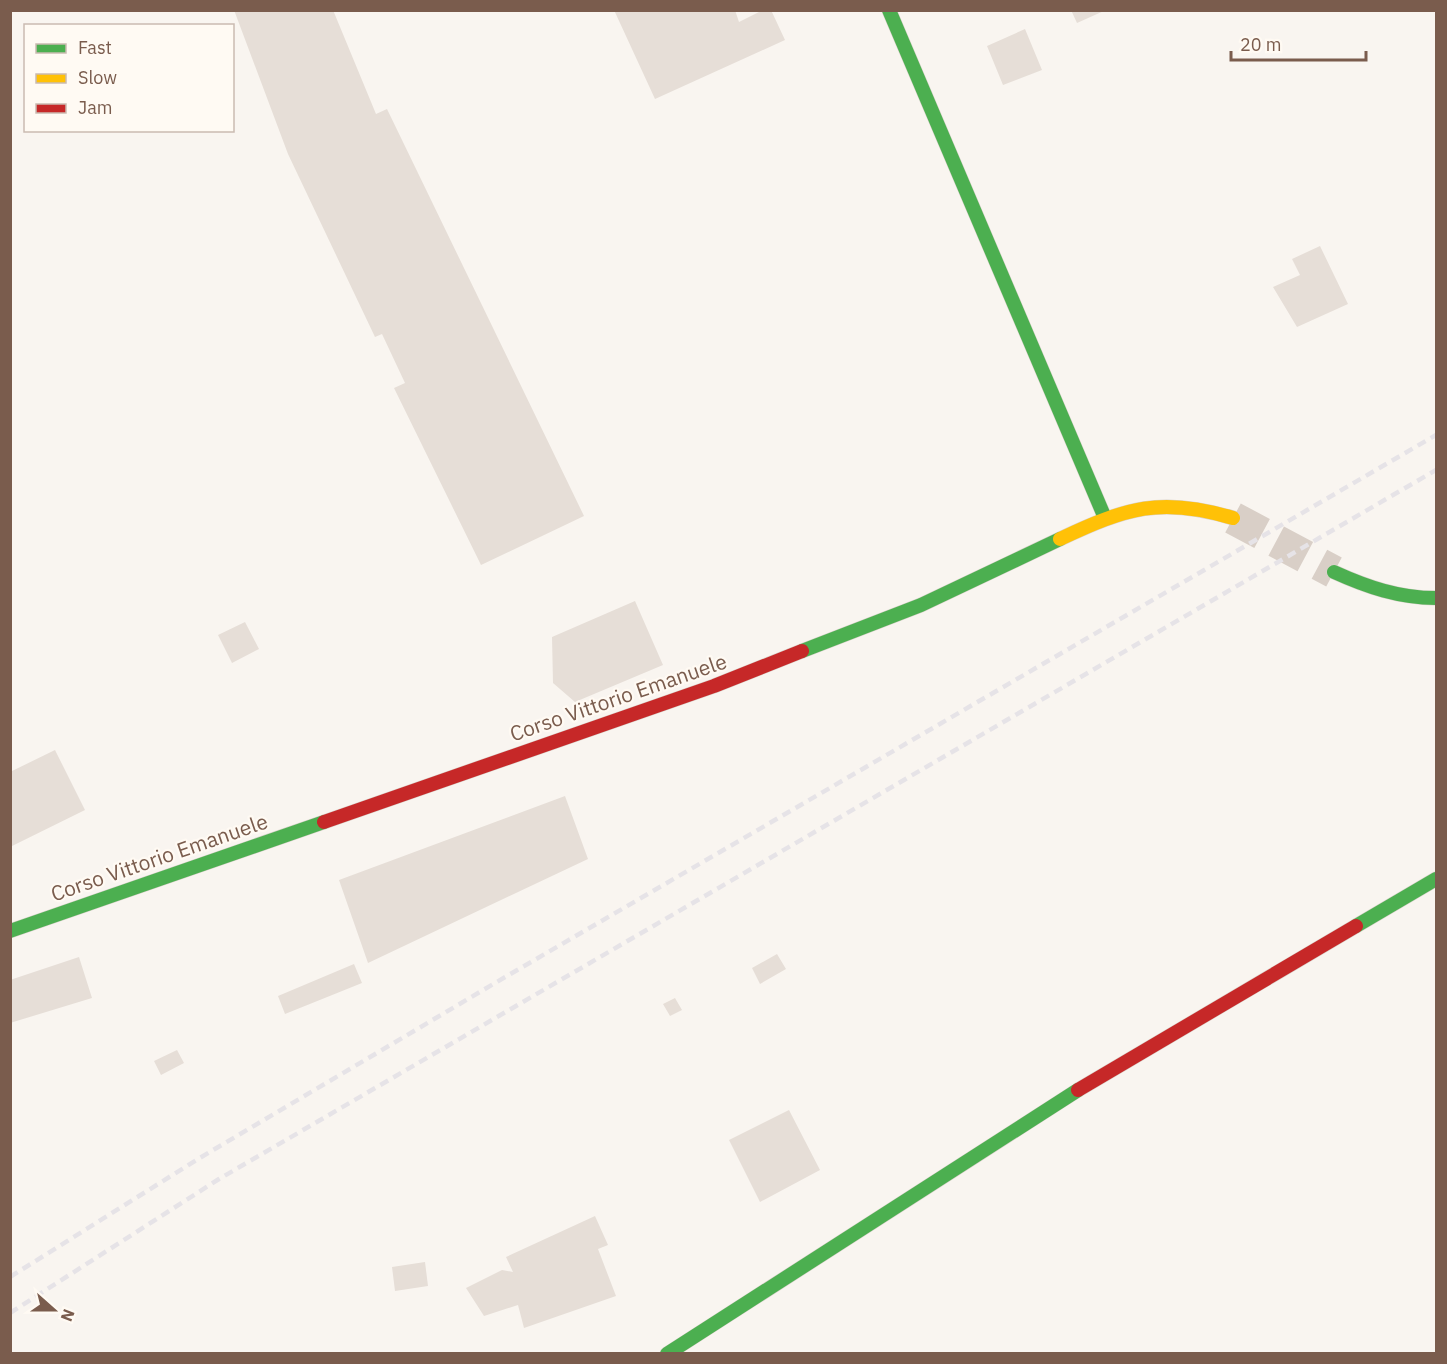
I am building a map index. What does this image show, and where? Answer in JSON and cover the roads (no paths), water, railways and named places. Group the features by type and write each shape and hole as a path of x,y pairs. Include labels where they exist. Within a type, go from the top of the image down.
{"main road":[{"path":"889,10 1105,518"},
{"name":"Corso Vittorio Emanuele","path":"10,931 714,686 921,604 1105,518 1131,509 1184,506 1208,510 1233,518"},
{"path":"1334,572 1361,585 1390,594 1437,598"},
{"path":"667,1353 1075,1092 1437,879"}],"tunnel":[{"path":"1233,518 1334,572"}],"railway":[{"path":"10,1277 198,1159 495,983 1436,435"},
{"path":"10,1313 219,1179 1436,470"}]}
